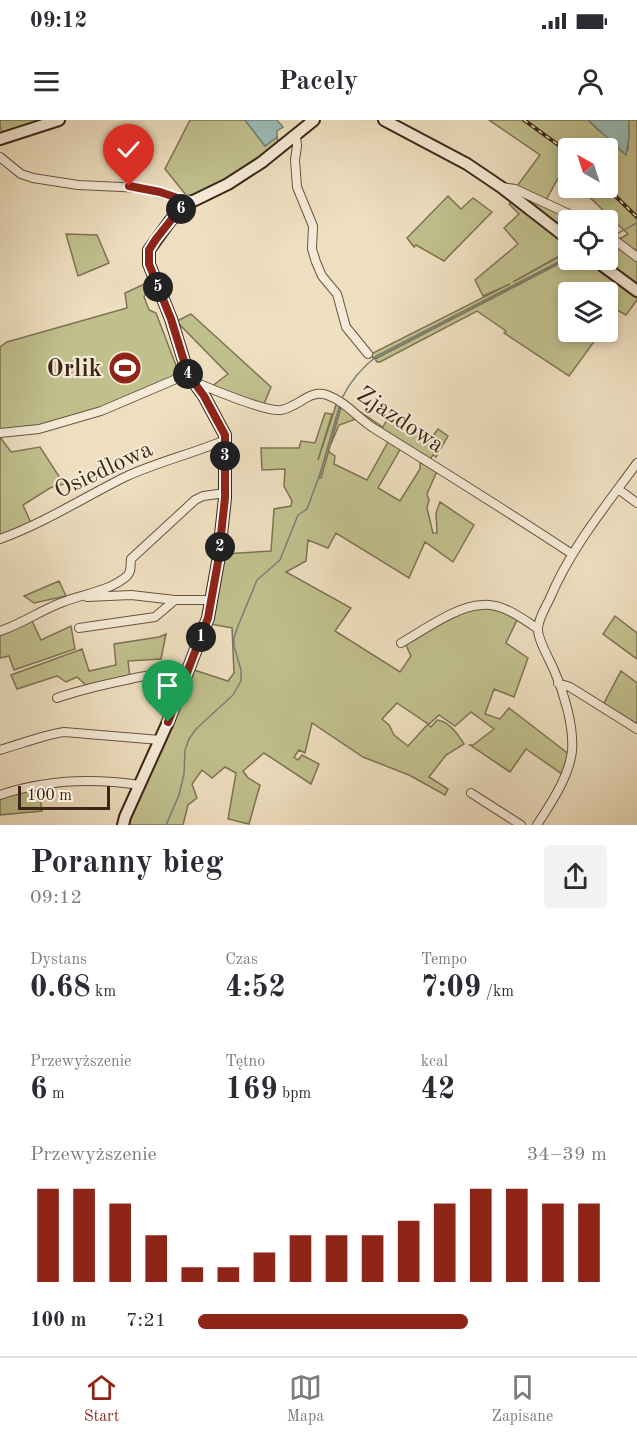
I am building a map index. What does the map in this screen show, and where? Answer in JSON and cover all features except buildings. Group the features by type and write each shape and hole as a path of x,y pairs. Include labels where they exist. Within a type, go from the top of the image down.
{"street":[{"path":"0,139 59,120"},
{"path":"123,825 183,684 208,618 218,562 225,493 225,435 191,378 148,257 156,239 189,202 228,184 262,162 314,120"},
{"path":"384,120 467,164 558,227"},
{"path":"296,135 297,146 294,160 297,187 313,226 312,249 316,262 322,276 337,294 345,327 368,354"},
{"path":"0,158 21,174 33,178 78,185 142,188 189,202"},
{"path":"0,167 10,167"},
{"path":"501,187 515,189 558,210"},
{"path":"619,243 637,250"},
{"path":"619,243 637,257"},
{"path":"609,270 637,291"},
{"path":"0,434 39,429 101,411 191,378"},
{"name":"Zjazdowa","path":"191,378 261,406 280,410 317,393 341,401 364,423 475,490 572,554"},
{"name":"Osiedlowa","path":"0,539 152,465 225,440"},
{"path":"537,825 568,767 572,750 570,725 558,683 538,629 541,617 560,573 637,463"},
{"path":"618,489 637,503"},
{"path":"78,598 126,577 130,572 131,559 195,500 202,496 225,493"},
{"path":"0,632 19,625 38,612 78,598 131,595 175,600 211,600"},
{"path":"79,628 155,617 175,600"},
{"path":"401,643 442,619 467,608 484,604 502,608 538,629"},
{"path":"57,698 100,684 146,675 166,676 177,684 183,684"},
{"path":"558,683 570,687 637,729"},
{"path":"0,750 50,734 64,732 160,740"},
{"path":"0,795 39,784 78,781 140,785"},
{"path":"471,792 521,825"}],"green space":[{"path":"0,120 48,120 4,137"},
{"path":"190,120 245,120 265,146 277,137 279,145 207,190 186,195 165,169"},
{"path":"489,120 588,120 610,138 558,138 558,178 545,202 561,210 558,210 558,231 501,187 515,189 540,155"},
{"path":"629,120 637,120 637,250 630,249 637,257 637,291 609,270 618,270 618,240 628,234 618,224 618,210 603,210 590,198 618,198 618,143 628,150"},
{"path":"448,196 461,209 473,198 492,212 444,261 416,245 414,247 407,238"},
{"path":"513,201 558,236 558,257 513,282 558,257 558,262 373,358 371,354 510,284 483,296 475,280 518,244 504,228 519,214 509,204"},
{"path":"66,234 97,235 109,263 78,276"},
{"path":"558,264 558,270 601,270 617,282 558,282 558,342 594,342 569,376 504,333 506,331 477,311 380,362 375,359"},
{"path":"151,281 144,297 149,310 156,313 177,368 175,370 177,376 98,409 52,424 0,430 0,347 7,342 127,308 125,293"},
{"path":"618,283 637,297 626,315 618,311"},
{"path":"191,314 271,387 264,404 211,387 228,374 175,322"},
{"path":"337,402 340,404 319,478 321,478 329,451 335,456 334,464 367,480 389,440 401,448 378,488 400,501 420,469 420,460 437,471 427,494 429,500 427,508 433,533 437,533 436,513 440,502 474,525 453,562 425,542 409,578 336,533 328,548 308,540 306,561 286,572 351,608 335,631 400,672 411,656 405,643 453,616 473,608 491,606 518,618 506,643 528,658 514,697 494,689 485,714 500,719 509,708 570,755 562,774 526,749 510,772 470,745 494,729 471,712 455,726 439,715 428,725 431,727 437,720 449,725 464,744 446,755 429,777 448,789 445,795 409,775 363,757 312,723 305,753 299,750 294,757 298,760 302,755 319,764 311,784 264,753 243,771 248,778 260,785 249,824 228,819 236,773 225,767 212,778 202,770 192,784 197,798 188,805 183,825 129,825 130,816 194,670 228,681 234,673 232,628 210,624 223,554 271,551 274,509 291,506 292,501 284,486 285,469 262,470 261,448 299,448 301,441 315,443 325,413 332,414 318,460","holes":["397,703 428,724 408,746 394,735 389,725 382,719"]},
{"path":"342,404 356,419 339,425 330,446"},
{"path":"359,411 383,427 391,412 433,436 438,429 448,436 436,457 433,455 429,460 358,413"},
{"path":"0,437 11,452 40,447 64,484 50,488 23,505 31,523 0,537"},
{"path":"59,581 66,596 34,603 24,596"},
{"path":"52,610 32,621 41,640 71,626 75,649 14,670 9,656 0,658 0,633"},
{"path":"615,616 637,633 637,659 603,634"},
{"path":"166,634 161,659 128,661 130,678 87,686 77,677 66,682 57,676 17,689 11,675 82,649 89,671 116,665 114,644"},
{"path":"621,671 637,683 637,727 603,705"},
{"path":"38,786 42,811 0,815 0,796"}],"water":[{"path":"245,120 277,120 283,127 277,131 277,137 265,146"},
{"path":"588,120 629,120 626,155 618,148 618,138 608,138"}],"waterway":[{"path":"618,233 637,223"},
{"path":"342,398 357,375 377,356 558,263"},
{"path":"166,825 179,795 184,774 185,750 189,739 196,729 233,695 241,681 241,670 234,646 238,626 257,580 280,560 298,515 307,509 340,406"}],"railway":[{"path":"524,120 558,145"},
{"path":"617,198 637,217"}],"place":[{"name":"Orlik","path":"125,368"}],"route":[{"path":"129,186 160,192 189,202 180,209 156,239 149,250 149,264 171,319 188,374 204,396 225,435 225,498 218,562 208,618 168,722"}]}
